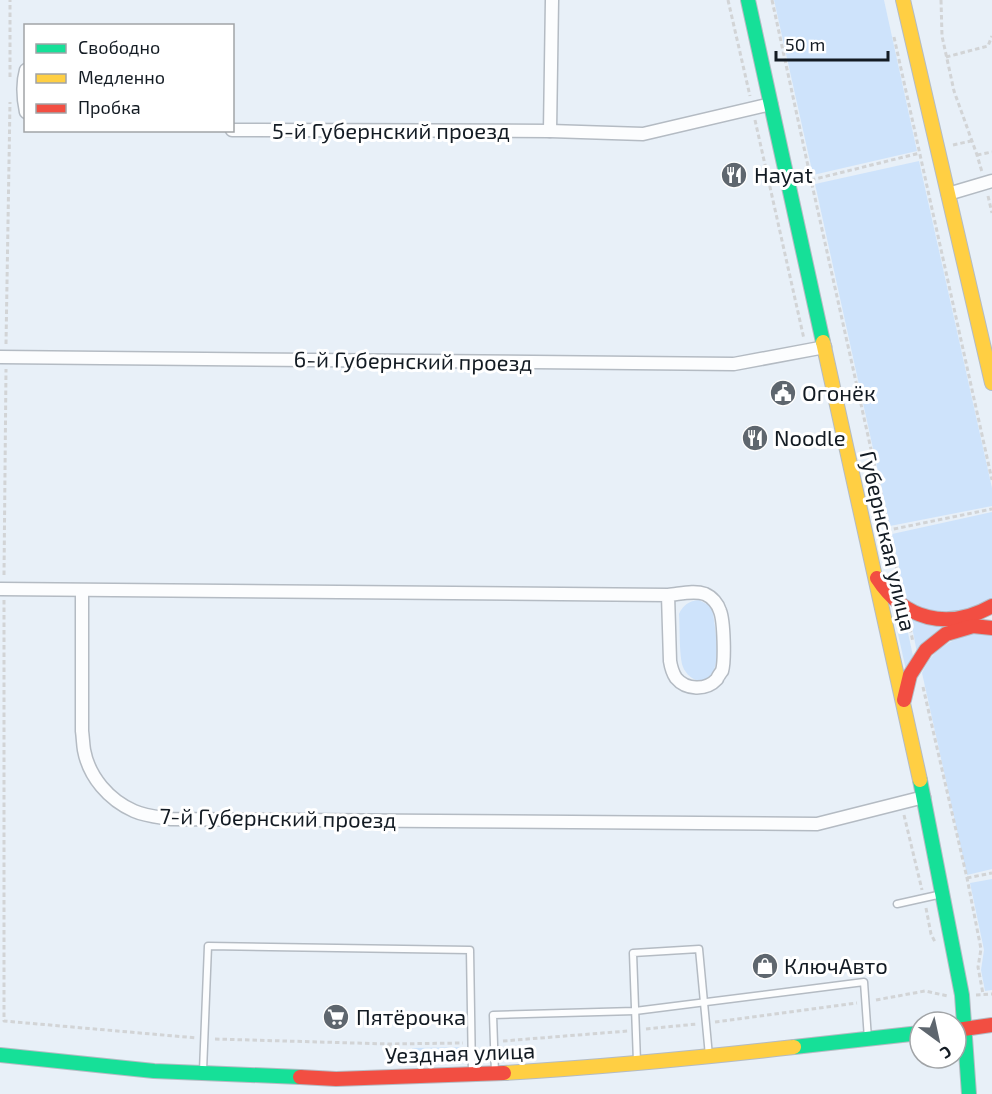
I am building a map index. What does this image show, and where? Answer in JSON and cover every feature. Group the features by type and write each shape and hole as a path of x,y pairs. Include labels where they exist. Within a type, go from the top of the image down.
{"street":[{"path":"550,131 552,0"},
{"name":"Губернская улица","path":"748,0 924,798 962,995 962,1010"},
{"path":"903,0 992,383"},
{"path":"24,77 24,103"},
{"name":"5-й Губернский проезд","path":"234,130 550,131 643,134 771,104"},
{"path":"948,194 988,182"},
{"name":"6-й Губернский проезд","path":"3,357 734,364 825,347"},
{"path":"873,572 888,594 906,609 925,618 950,620 972,615 992,606"},
{"path":"2,589 668,596 695,592 706,594 714,600 720,609 722,619 724,661 722,672 707,686 696,688 686,686 677,680 672,671 668,596"},
{"name":"7-й Губернский проезд","path":"82,591 82,731 88,766 106,792 126,807 148,816 171,819 817,824 924,798"},
{"path":"903,706 910,675 926,650 946,634 973,626 992,628"},
{"path":"968,1028 992,1025"},
{"name":"Уездная улица","path":"0,1055 154,1071 336,1078 472,1075 709,1057 908,1034"},
{"name":"Губернская улица","path":"966,1070 969,1094"}],"lane":[{"path":"897,904 943,894"},
{"path":"203,1073 208,946 470,950 472,1075"},
{"path":"637,1063 633,953 699,949 709,1057"},
{"path":"495,1074 493,1015 635,1011 864,982 868,1039"}],"path":[{"path":"10,0 10,78"},
{"path":"728,0 807,351"},
{"path":"772,0 917,664 967,878 981,950 978,967 983,995"},
{"path":"941,0 942,36 954,91 988,182 992,213"},
{"path":"893,33 992,480"},
{"path":"946,57 988,46 992,36"},
{"path":"4,1021 3,357 10,100"},
{"path":"811,180 971,141"},
{"path":"977,155 992,152"},
{"path":"889,530 992,509"},
{"path":"902,803 931,933 936,944"},
{"path":"967,878 992,873"},
{"path":"945,986 945,996"}],"shaded area":[{"path":"774,0 884,0 917,151 813,175"},
{"path":"919,161 992,488 992,506 890,526 815,184"},
{"path":"992,512 992,598 978,607 949,613 915,607 905,598 892,534"},
{"path":"699,600 710,606 713,613 717,643 716,666 706,680 696,680 686,673 680,649 679,614 687,604"},
{"path":"892,607 904,614 913,656 906,670"},
{"path":"910,616 951,625 917,653"},
{"path":"975,632 992,633 992,869 967,875 922,673 937,651 958,638"},
{"path":"992,879 992,990 985,991 981,970 984,950 970,883"},
{"path":"466,1047 463,1055 458,1058 421,1060 415,1057 412,1048"}],"traffic: fast":[{"path":"748,0 823,342"},
{"path":"920,780 962,995 969,1094"},
{"path":"794,1047 908,1034"},
{"path":"0,1055 154,1071 300,1077"}],"traffic: slow":[{"path":"903,0 992,383"},
{"path":"823,342 920,780"},
{"path":"504,1073 649,1062 794,1047"}],"traffic: jam":[{"path":"877,578 900,604 928,617 959,618 976,614 992,606"},
{"path":"904,700 910,675 926,650 946,634 973,626 992,628"},
{"path":"968,1028 992,1025"},
{"path":"300,1077 336,1079 504,1073"}],"place":[{"name":"Hayat","path":"734,175"},
{"name":"Огонёк","path":"783,393"},
{"name":"Noodle","path":"755,438"},
{"name":"КлючАвто","path":"765,966"},
{"name":"Пятёрочка","path":"336,1017"}]}
